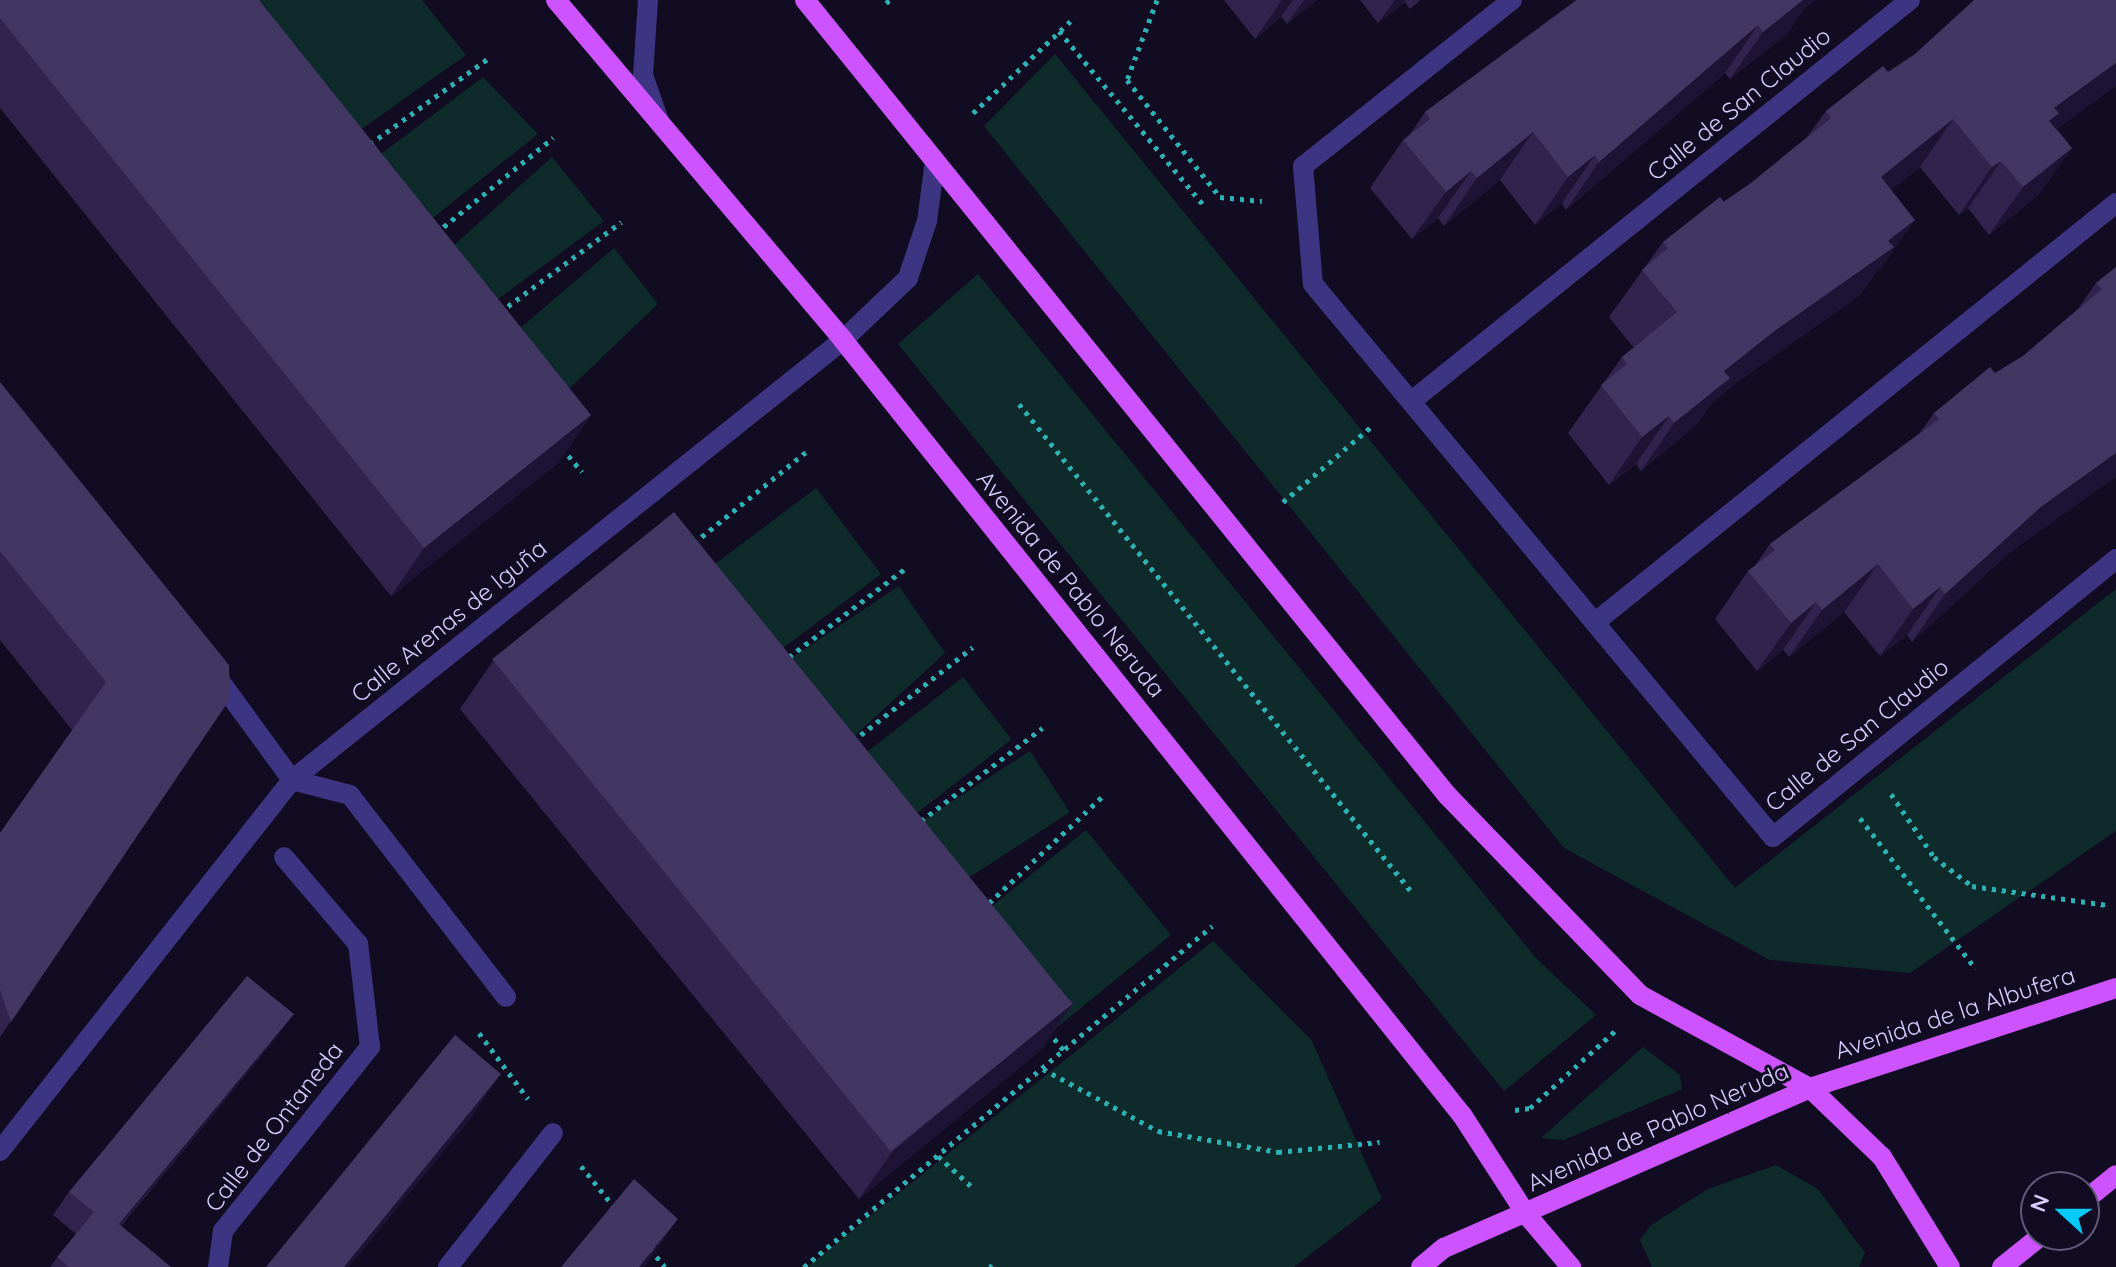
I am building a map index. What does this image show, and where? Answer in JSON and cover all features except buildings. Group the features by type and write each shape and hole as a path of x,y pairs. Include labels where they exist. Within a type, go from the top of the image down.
{"main road":[{"name":"Avenida de Pablo Neruda","path":"556,0 843,340 1462,1115 1526,1214 1571,1267"},
{"name":"Avenida de Pablo Neruda","path":"805,0 1447,795 1640,995 1810,1088 1882,1157 1950,1267"},
{"name":"Avenida de la Albufera","path":"1810,1088 2116,988"},
{"name":"Avenida de Pablo Neruda","path":"1526,1214 1810,1088"},
{"path":"2100,1188 2116,1175"},
{"path":"1421,1267 1444,1248 1526,1214"},
{"path":"2002,1267 2022,1251"}],"street":[{"path":"648,0 643,75 659,122"},
{"name":"Calle de San Claudio","path":"1512,0 1303,166 1313,284 1598,620 1773,837 2116,559"},
{"name":"Calle de San Claudio","path":"1413,400 1910,0"},
{"name":"Calle Arenas de Iguña","path":"0,1151 292,780 843,340 908,278 927,221 935,161"},
{"path":"1598,620 2116,203"},
{"path":"196,648 292,780 350,795 506,997"},
{"name":"Calle de Ontaneda","path":"218,1267 223,1231 370,1047 358,944 284,857"},
{"path":"448,1267 553,1133"}],"path":[{"path":"1157,0 1127,80 1220,197 1273,202"},
{"path":"973,113 1075,17"},
{"path":"1059,31 1206,208"},
{"path":"363,150 490,57"},
{"path":"432,236 553,138"},
{"path":"495,316 621,222"},
{"path":"1019,404 1410,890"},
{"path":"1283,502 1373,425"},
{"path":"555,439 582,472"},
{"path":"686,549 806,452"},
{"path":"779,665 906,568"},
{"path":"849,744 973,647"},
{"path":"917,825 1042,728"},
{"path":"1891,793 1934,857 1972,886 2108,905"},
{"path":"985,906 1102,797"},
{"path":"1860,817 1976,969"},
{"path":"804,1267 1065,1052 1212,926"},
{"path":"470,1020 553,1133 623,1216"},
{"path":"1039,1020 1065,1052"},
{"path":"1515,1110 1530,1108 1616,1030"},
{"path":"1043,1069 1158,1131 1278,1152 1380,1142"},
{"path":"938,1156 973,1188"},
{"path":"643,1240 662,1266"}],"green space":[{"path":"226,0 422,0 466,55 339,145"},
{"path":"1055,54 1735,888 2116,589 2116,831 1910,973 1770,960 1564,848 984,126"},
{"path":"483,77 538,134 414,233 356,173"},
{"path":"552,157 604,221 471,319 432,265"},
{"path":"614,248 658,304 554,403 497,348"},
{"path":"978,274 1536,958 1596,1015 1504,1091 898,344"},
{"path":"816,488 881,574 757,668 692,581"},
{"path":"899,586 945,653 824,764 766,675"},
{"path":"963,677 1012,739 893,832 845,769"},
{"path":"1030,751 1070,812 941,896 901,835"},
{"path":"1086,830 1171,935 1057,1027 972,923"},
{"path":"1213,941 1312,1041 1382,1199 1294,1267 807,1267"},
{"path":"1643,1047 1680,1075 1682,1089 1564,1140 1541,1138"},
{"path":"1776,1165 1818,1189 1865,1253 1859,1267 1652,1267 1640,1240 1651,1225 1708,1189"}]}
